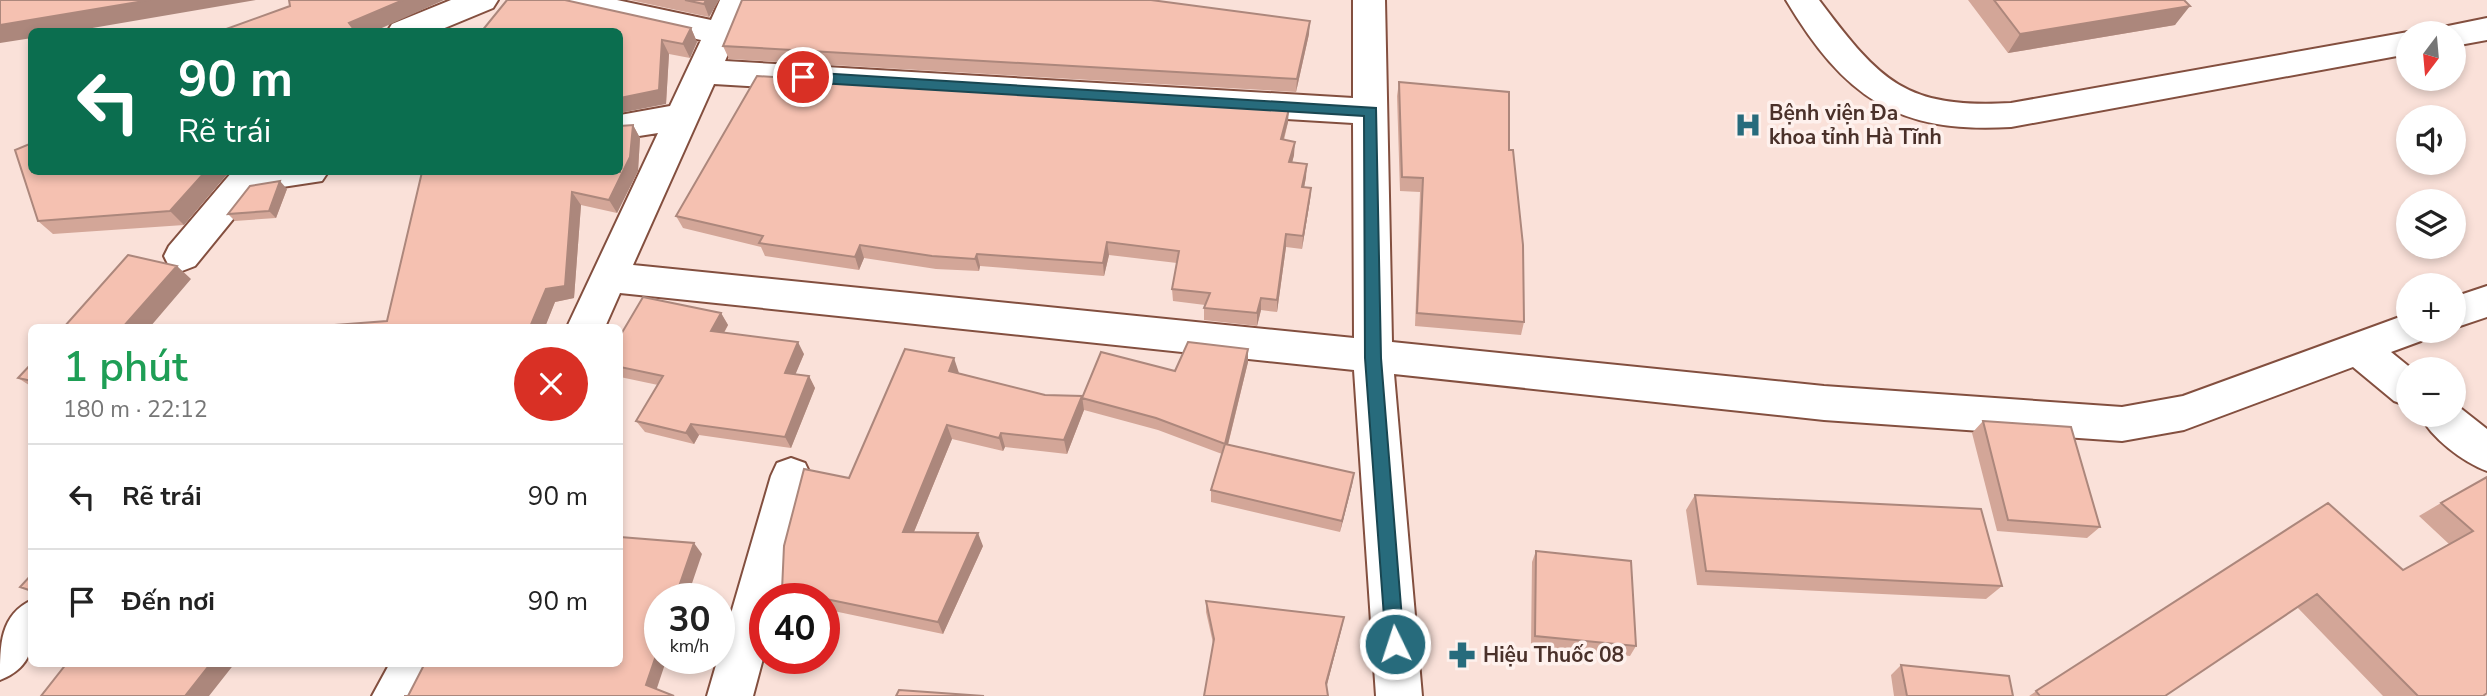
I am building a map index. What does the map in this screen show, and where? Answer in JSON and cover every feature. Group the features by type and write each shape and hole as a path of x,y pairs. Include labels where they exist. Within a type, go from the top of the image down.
{"street":[{"path":"412,28 482,0"},
{"path":"564,0 720,33"},
{"path":"587,324 680,117 736,0"},
{"path":"1369,0 1373,358 1399,696"},
{"path":"1802,0 1867,80 1905,105 1949,118 2011,115 2396,45"},
{"path":"2466,33 2487,29"},
{"path":"702,71 1371,112"},
{"path":"623,126 680,117"},
{"path":"182,256 246,178 278,175"},
{"path":"610,277 1824,403 2122,424 2184,413 2396,334"},
{"path":"2466,309 2487,301"},
{"path":"2358,348 2396,379"},
{"path":"2455,427 2487,453"},
{"path":"730,696 791,476"},
{"path":"0,659 28,625"},
{"path":"395,696 413,667"}],"building":[{"path":"0,0 150,0 0,25"},
{"path":"289,0 403,0 349,23 353,28 229,28 290,6"},
{"path":"507,0 565,0 691,28 683,44 662,40 659,90 623,97 623,28 484,28"},
{"path":"685,0 706,0 704,4"},
{"path":"742,0 1151,0 1310,21 1297,79 723,46"},
{"path":"1994,0 2184,0 2190,6 2020,34"},
{"path":"757,76 1289,109 1281,139 1295,142 1289,162 1307,164 1302,187 1311,188 1303,236 1286,234 1277,300 1261,298 1257,313 1204,308 1210,293 1172,289 1179,251 1107,242 1103,263 977,254 975,259 932,256 860,245 855,257 759,243 763,236 676,216"},
{"path":"1399,82 1509,92 1509,150 1513,150 1523,245 1524,322 1417,313 1423,178 1402,177"},
{"path":"633,125 630,157 623,171 623,126"},
{"path":"28,145 28,175 202,175 170,211 38,221 15,150"},
{"path":"421,175 621,175 609,200 572,192 565,286 546,289 531,324 348,324 387,321"},
{"path":"280,181 269,211 228,214 250,186"},
{"path":"128,255 177,266 126,324 67,324"},
{"path":"643,297 721,313 711,331 798,342 785,373 809,376 785,437 691,424 686,433 636,421 663,376 623,368 623,331"},
{"path":"1188,342 1248,349 1225,444 1156,418 1082,398 1101,352 1175,371"},
{"path":"905,349 954,358 949,371 1045,395 1082,396 1064,440 1001,433 999,438 947,425 903,532 978,533 938,622 840,602 840,583 782,583 784,546 804,469 849,478"},
{"path":"28,367 28,380 18,378"},
{"path":"1983,421 2071,427 2100,527 2008,520"},
{"path":"1225,444 1354,473 1342,521 1211,490"},
{"path":"2487,477 2487,693 2483,696 2418,696 2317,594 2165,696 2040,696 2036,691 2328,503 2403,570 2473,531 2441,503"},
{"path":"1695,495 1981,509 2002,586 1706,571"},
{"path":"623,537 694,543 680,583 644,583 644,674 650,674 646,685 674,696 408,696 423,667 623,667"},
{"path":"1536,551 1631,561 1636,646 1535,636"},
{"path":"28,578 28,590 20,587"},
{"path":"1206,601 1344,617 1326,683 1328,696 1204,696 1214,639"},
{"path":"1901,665 2009,676 2013,696 1907,696"},
{"path":"64,667 208,667 185,696 41,696"},
{"path":"899,690 984,696 896,696"}],"place":[{"name":"Bệnh viện Đa khoa tỉnh Hà Tĩnh","path":"1748,125"},
{"name":"Hiệu Thuốc 08","path":"1462,655"}],"route":[{"path":"803,77 1371,112 1373,358 1395,644"}]}
